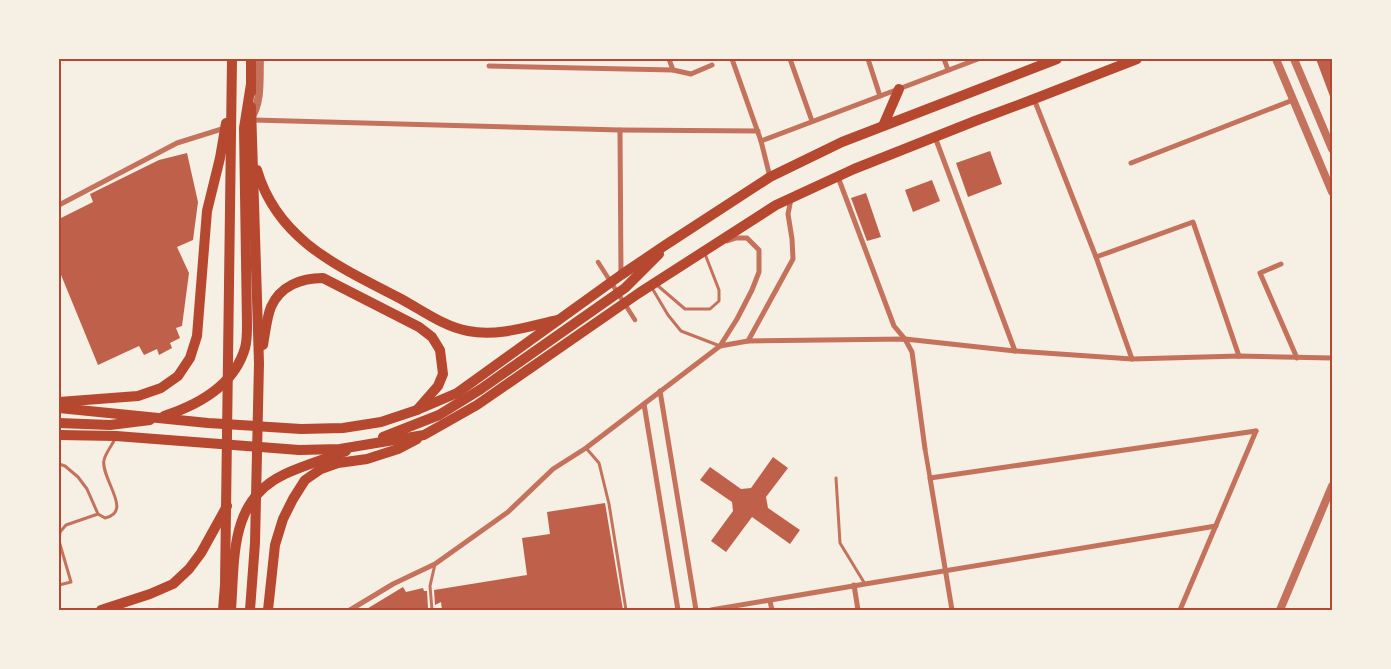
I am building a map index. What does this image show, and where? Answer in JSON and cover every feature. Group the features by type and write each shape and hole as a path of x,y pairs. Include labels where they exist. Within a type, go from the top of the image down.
{"main road":[{"path":"223,610 227,506 232,59"},
{"path":"250,610 255,543 259,363 253,157 250,120 251,59"},
{"path":"59,408 208,423 301,429 344,428 381,422 417,410 457,393 621,275 770,177 842,142 1057,59"},
{"path":"268,610 275,545 283,519 305,480 320,469 338,463 367,459 398,449 477,406 652,284 776,205 854,169 1137,59"},
{"path":"59,423 110,425 135,423 159,418 180,411 208,397 223,384 237,366 244,351 247,332 244,128 251,84"},
{"path":"883,126 898,89"},
{"path":"59,402 138,396 161,388 178,376 190,358 197,336 207,211 220,158 231,93"},
{"path":"253,157 260,183 273,208 308,246 340,267 439,320 468,331 492,333 558,320"},
{"path":"231,610 237,534 246,509 260,491 286,473 439,415 481,389 625,288 661,252 664,246"},
{"path":"259,363 271,307 281,292 295,282 310,278 322,278 419,327 432,337 440,350 443,374 438,386 417,410"},
{"path":"59,435 116,436 299,450 340,449 424,435"},
{"path":"101,610 150,594 173,584 189,569 201,553 227,506"}],"street":[{"path":"250,120 257,109 259,100 260,59"},
{"path":"526,59 526,66"},
{"path":"669,59 673,70"},
{"path":"732,59 758,131 770,177"},
{"path":"790,59 812,121"},
{"path":"868,59 880,96"},
{"path":"944,59 948,70"},
{"path":"761,141 978,59"},
{"path":"1276,59 1332,192"},
{"path":"1294,59 1332,149"},
{"path":"489,66 673,70 691,74 712,65"},
{"path":"1034,100 1096,257 1132,360"},
{"path":"1131,163 1293,100"},
{"path":"250,120 620,130 758,131"},
{"path":"59,204 177,143 225,128"},
{"path":"620,130 621,275"},
{"path":"935,137 1015,352"},
{"path":"838,177 894,326 905,339 912,352 925,449 952,610"},
{"path":"748,341 793,259 788,214 791,198"},
{"path":"1096,257 1193,222 1239,356"},
{"path":"350,610 393,584 435,564 508,512 553,469 586,448 720,346 737,320 752,290 759,272 759,250 747,238 736,238 704,251"},
{"path":"598,262 635,320"},
{"path":"1281,264 1260,273 1297,358"},
{"path":"720,346 748,341 905,339 1015,352 1132,360 1239,356 1332,358"},
{"path":"660,392 696,610"},
{"path":"644,404 678,610"},
{"path":"930,478 1256,431 1180,610"},
{"path":"1280,610 1332,486"},
{"path":"711,610 1216,526"},
{"path":"854,585 858,610"},
{"path":"770,601 772,610"}],"lane":[{"path":"652,284 685,309 710,309 719,300 719,290 704,251"},
{"path":"652,284 662,306 681,332 720,346"},
{"path":"59,464 65,466 78,477 87,489 98,514 105,518 111,517 117,511 117,503 105,472 104,460 116,436"},
{"path":"586,448 599,463 609,504 626,610"},
{"path":"836,478 840,543 865,584"},
{"path":"59,585 71,582 59,540 60,532 66,525 98,514"},
{"path":"432,610 430,586 435,564"}],"building":[{"path":"1316,59 1332,59 1332,99 1331,99"},
{"path":"990,151 1002,184 968,197 956,163"},
{"path":"187,153 198,202 193,240 177,247 189,273 182,326 176,328 180,338 170,343 172,348 159,355 157,349 144,355 139,346 98,365 59,270 59,219 93,202 90,194 159,160"},
{"path":"932,180 940,201 913,212 905,190"},
{"path":"866,193 881,237 867,241 851,198"},
{"path":"773,457 788,468 766,497 768,508 800,530 790,544 752,517 726,552 711,541 733,511 732,502 700,480 710,467 741,489 751,488"},
{"path":"605,503 623,610 442,610 441,602 435,605 434,590 527,575 522,538 550,534 547,512"},
{"path":"403,587 406,592 423,588 424,591 427,591 428,608 422,610 365,610"}]}
